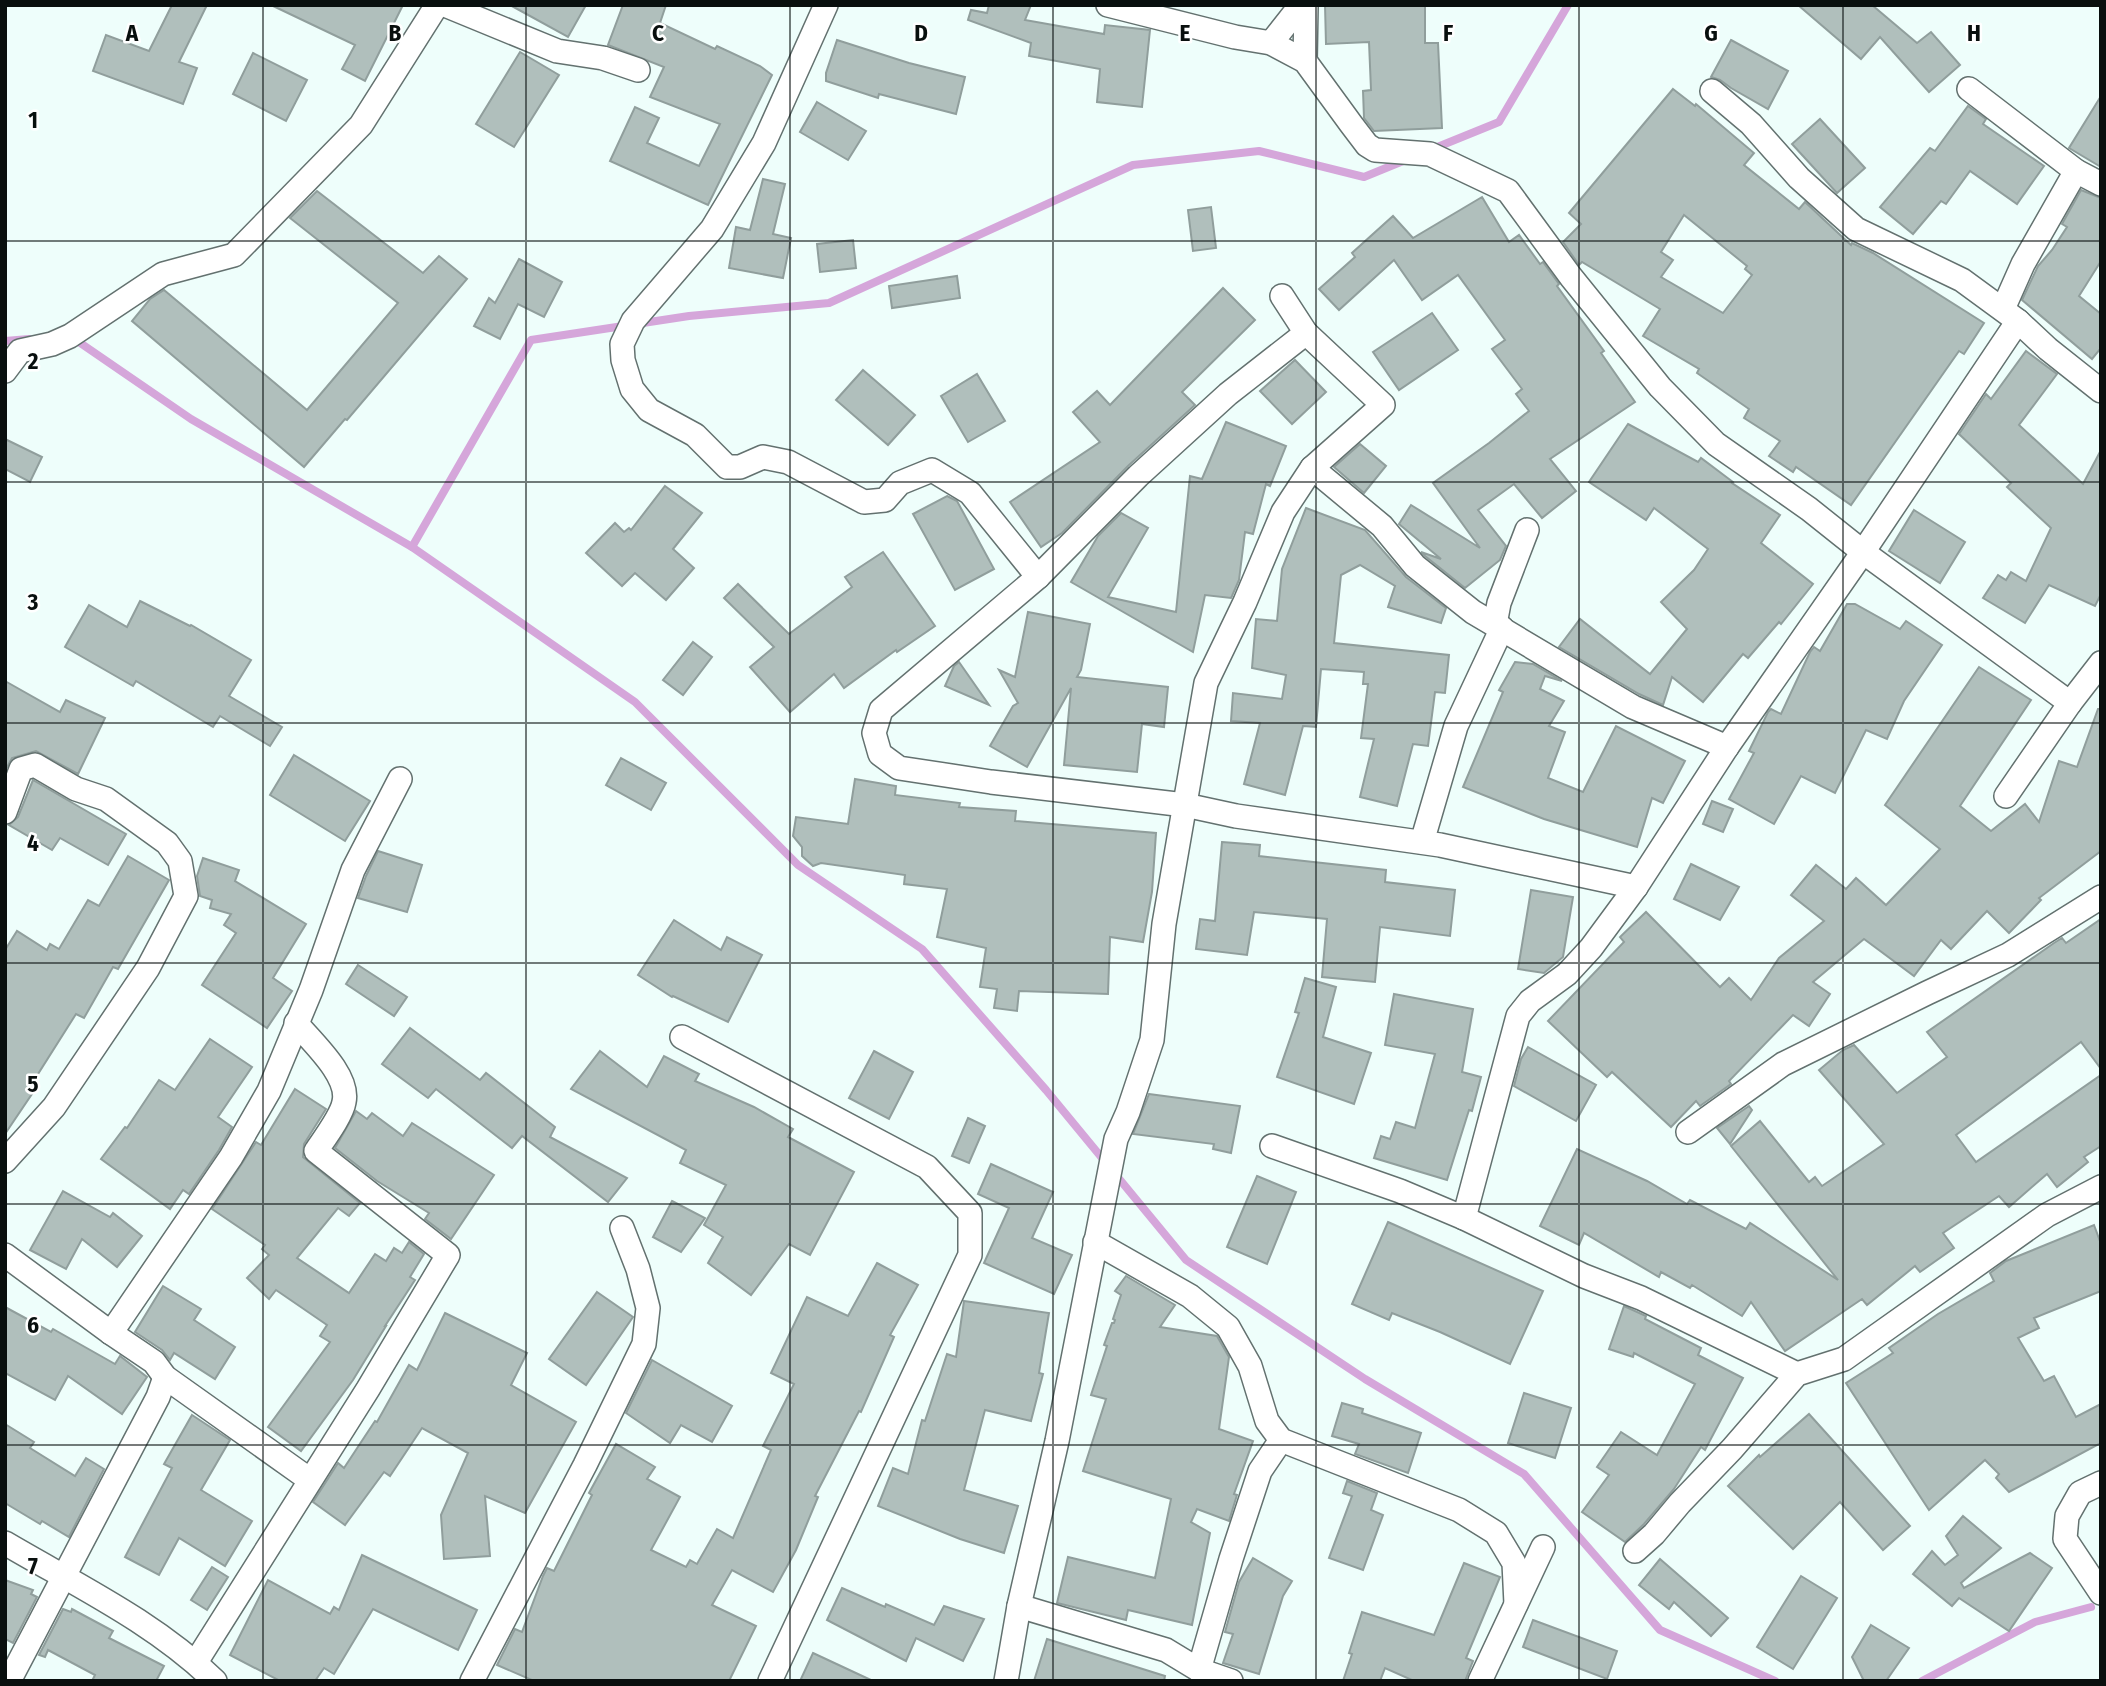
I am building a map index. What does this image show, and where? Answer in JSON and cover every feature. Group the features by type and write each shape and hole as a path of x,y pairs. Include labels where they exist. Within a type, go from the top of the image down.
{"street":[{"path":"5,370 20,351 52,344 70,336 163,274 234,255 361,125 437,5"},
{"path":"445,5 556,51 603,58 638,70"},
{"path":"1108,5 1235,37 1271,43 1305,61 1351,124 1375,150 1430,154 1508,191 1564,268 1660,387 1716,443 2070,703"},
{"path":"1271,43 1303,5"},
{"path":"1303,5 1305,61"},
{"path":"821,7 764,144 718,219 632,321 622,344 623,360 632,388 649,410 695,435 727,467 740,467 763,457 788,461 864,502 885,500 900,483 932,470 970,493 1038,577"},
{"path":"1969,89 2076,171 2101,184"},
{"path":"1712,91 1751,124 1799,178 1857,229 1962,280 2010,315 2101,391"},
{"path":"1464,1218 1518,1016 1530,1001 1567,974 1591,948 1636,887 1727,747 1863,552 2010,315 2023,264 2076,171"},
{"path":"1006,1681 1019,1606 1057,1441 1116,1139 1152,1040 1164,923 1206,683 1245,602 1283,512 1312,468 1383,405 1306,333 1282,296"},
{"path":"1306,333 1228,394 1158,458 1038,577 881,710 874,733 880,754 899,768 1185,805 1236,816 1422,842 1636,887"},
{"path":"1312,468 1382,526 1415,566 1473,612 1633,707 1727,747"},
{"path":"1422,842 1456,726 1498,626 1499,603 1527,530"},
{"path":"2006,796 2101,663"},
{"path":"5,812 21,769 35,765 76,789 106,799 167,843 180,861 187,897 148,968 61,1097 5,1161"},
{"path":"111,1333 231,1157 269,1091 312,990 353,870 400,779"},
{"path":"1688,1132 1783,1064 2008,956 2101,897"},
{"path":"196,1662 448,1255 316,1151 344,1103 344,1086 338,1074 296,1023"},
{"path":"682,1037 927,1167 970,1213 970,1255 770,1681"},
{"path":"1272,1146 1400,1191 1464,1218 1584,1276 1641,1298 1797,1374"},
{"path":"1635,1551 1732,1449 1797,1374 1844,1359 2047,1215 2101,1187"},
{"path":"472,1681 585,1465 644,1345 648,1308 638,1269 622,1228"},
{"path":"1095,1242 1189,1296 1228,1326 1250,1366 1267,1421 1281,1440 1459,1510 1496,1533 1514,1563 1516,1604"},
{"path":"5,1255 154,1362 165,1377 310,1480"},
{"path":"9,1681 158,1397 165,1377"},
{"path":"1199,1670 1260,1471 1281,1440"},
{"path":"2101,1483 2080,1493 2067,1516 2065,1539 2101,1593"},
{"path":"5,1544 133,1615 196,1662 215,1681"},
{"path":"1480,1681 1543,1547"},
{"path":"1019,1606 1166,1650 1199,1670 1231,1681"}],"building":[{"path":"172,5 207,5 179,62 197,68 183,104 93,71 106,35 149,51"},
{"path":"271,5 403,5 365,81 342,69 355,45"},
{"path":"510,5 586,5 568,37"},
{"path":"623,5 666,5 660,23 715,49 717,46 760,66 772,75 708,205 610,161 635,107 659,118 647,143 699,166 720,124 650,97 664,67 608,45"},
{"path":"989,5 1031,5 1025,20 1104,34 1105,25 1150,30 1142,107 1097,102 1100,69 1029,56 1031,43 968,20 971,10 987,13"},
{"path":"1325,5 1425,5 1425,43 1438,43 1442,128 1374,131 1364,118 1363,91 1371,90 1369,42 1326,44"},
{"path":"1798,5 1872,5 1917,43 1931,32 1960,65 1929,92 1880,37 1861,59"},
{"path":"837,40 909,63 965,77 956,114 879,94 878,98 826,81"},
{"path":"1731,40 1788,71 1768,109 1711,77"},
{"path":"520,52 559,75 514,147 476,124"},
{"path":"253,53 307,80 286,121 233,94"},
{"path":"1673,89 1695,106 1696,104 1754,153 1744,165 1799,209 1805,202 1851,245 1852,243 1873,253 1984,323 1964,354 1959,351 1851,505 1796,467 1793,472 1769,456 1780,441 1744,418 1749,409 1697,373 1699,369 1643,336 1660,309 1582,262 1579,265 1563,242 1581,224 1569,213","holes":["1684,215 1747,266 1745,269 1752,275 1723,313 1661,277 1673,260 1661,252"]},
{"path":"2101,96 2101,167 2069,148"},
{"path":"817,102 866,131 848,160 800,132"},
{"path":"1968,106 1986,119 1983,124 2044,166 2017,204 1970,171 1946,204 1941,201 1913,234 1880,207 1930,148 1935,151"},
{"path":"1820,119 1865,168 1837,193 1792,144"},
{"path":"763,179 785,184 773,234 791,238 783,278 729,268 736,227 750,230"},
{"path":"2081,190 2101,198 2101,261 2079,296 2101,314 2101,348 2092,359 2022,300 2038,266 2067,227 2062,224"},
{"path":"317,191 423,273 439,256 467,279 304,467 132,321 150,299 164,290 307,410 398,303 290,218"},
{"path":"1482,197 1509,242 1519,235 1540,264 1543,262 1604,351 1601,353 1635,402 1550,459 1576,491 1542,518 1514,484 1478,510 1506,546 1500,560 1465,588 1425,556 1421,552 1441,559 1399,524 1411,505 1480,548 1433,483 1529,411 1516,394 1522,389 1492,349 1505,340 1458,275 1422,300 1394,260 1339,310 1319,289 1355,257 1352,253 1393,216 1413,238"},
{"path":"1211,207 1216,248 1193,251 1188,210"},
{"path":"853,240 856,268 820,272 817,244"},
{"path":"519,259 562,282 544,317 518,304 500,339 474,326 489,298 495,303"},
{"path":"957,276 960,298 892,308 889,286"},
{"path":"1223,288 1255,320 1182,392 1195,405 1128,466 1062,533 1041,547 1010,502 1100,442 1073,412 1097,391 1110,405"},
{"path":"1432,313 1458,350 1399,390 1373,352"},
{"path":"2026,351 2057,374 2019,425 2083,484 2101,450 2101,594 2095,606 2049,585 2025,623 1983,598 1998,575 2006,580 2011,572 2026,581 2051,528 2007,487 2011,483 1959,434 1986,394 1991,399"},
{"path":"1295,360 1326,392 1292,424 1260,391"},
{"path":"863,370 915,415 888,445 836,400"},
{"path":"977,374 1005,421 968,442 941,396"},
{"path":"1226,422 1286,446 1270,486 1266,484 1253,534 1245,532 1239,580 1231,598 1205,595 1193,652 1071,582 1098,536 1121,513 1148,528 1108,597 1176,612 1190,476 1202,479"},
{"path":"1628,424 1698,462 1701,458 1732,483 1780,515 1761,543 1813,584 1781,624 1779,622 1748,658 1743,654 1703,702 1672,677 1663,705 1559,647 1580,619 1650,674 1687,629 1661,602 1694,570 1708,549 1654,508 1646,520 1589,482"},
{"path":"5,439 42,457 30,482 5,469"},
{"path":"1360,444 1386,466 1364,493 1334,467"},
{"path":"665,486 702,513 673,549 694,568 666,600 635,573 622,586 586,553 615,523 624,532 629,528 631,530"},
{"path":"947,496 957,501 994,569 955,590 913,514"},
{"path":"1306,508 1365,530 1406,577 1446,608 1441,623 1388,607 1395,586 1360,565 1341,575 1334,643 1449,655 1445,693 1435,692 1428,746 1413,744 1397,806 1360,797 1374,739 1361,738 1368,684 1363,684 1364,672 1321,669 1316,727 1303,726 1285,795 1244,784 1260,723 1231,721 1233,693 1282,699 1286,675 1252,668 1256,619 1277,621 1282,569"},
{"path":"1914,510 1965,542 1940,583 1889,551"},
{"path":"883,552 935,626 897,652 896,650 844,688 834,674 790,712 750,667 774,647 724,598 738,584 789,634 852,587 845,577"},
{"path":"140,601 191,625 251,660 229,696 282,727 270,746 220,716 213,727 136,681 133,686 65,647 89,605 127,627"},
{"path":"1847,604 1855,604 1900,629 1906,621 1942,645 1904,701 1887,739 1866,730 1835,793 1801,776 1774,824 1729,799 1754,753 1749,751 1768,712 1771,709 1781,714 1810,652 1814,647 1820,651"},
{"path":"1028,612 1090,624 1081,670 1077,677 1168,687 1164,727 1142,724 1137,772 1064,765 1071,688 1027,767 990,746 1013,706 1018,703 999,670 1015,677"},
{"path":"693,642 712,657 683,695 663,680"},
{"path":"959,662 989,705 945,686 954,666"},
{"path":"1515,662 1533,664 1562,681 1545,676 1540,689 1564,701 1549,726 1565,732 1548,778 1583,792 1616,726 1685,761 1663,803 1652,798 1637,847 1544,819 1463,787 1503,692 1499,690"},
{"path":"1979,667 2031,700 1960,806 1991,831 2025,804 2039,822 2059,761 2077,767 2098,709 2101,709 2101,851 2039,898 2041,900 2009,933 1987,911 1951,949 1941,940 1914,976 1864,939 1813,982 1830,994 1809,1026 1793,1015 1729,1081 1731,1084 1700,1106 1696,1101 1671,1127 1612,1072 1607,1077 1548,1021 1624,942 1620,937 1646,912 1720,987 1729,978 1751,1000 1779,958 1824,921 1791,895 1816,865 1846,889 1856,878 1886,905 1940,849 1885,805"},
{"path":"5,681 60,712 66,700 105,718 78,774 36,751 12,758 5,771"},
{"path":"294,755 370,801 345,841 270,795"},
{"path":"621,758 666,783 651,810 606,785"},
{"path":"855,779 896,786 895,795 960,803 959,807 1016,811 1015,821 1156,833 1152,892 1143,942 1110,937 1108,994 1019,991 1017,1011 994,1008 997,989 980,987 986,948 937,937 947,889 904,884 905,875 821,863 813,866 802,856 802,847 793,836 796,817 848,824"},
{"path":"33,780 126,834 108,865 60,838 52,850 9,825 18,817"},
{"path":"1712,801 1733,809 1723,832 1703,824"},
{"path":"1222,842 1260,845 1259,856 1386,870 1385,882 1455,890 1450,936 1380,927 1375,982 1322,977 1327,919 1254,912 1247,955 1196,949 1200,919 1215,921"},
{"path":"378,851 422,865 407,912 358,898"},
{"path":"128,856 169,880 118,969 113,967 84,1018 76,1014 33,1082 38,1085 5,1134 5,950 17,931 47,950 50,944 59,949 88,900 99,906"},
{"path":"203,858 239,870 235,881 306,924 273,978 292,991 267,1028 202,985 236,933 224,925 231,914 210,908 212,900 200,896 197,876"},
{"path":"1691,864 1739,887 1720,920 1674,899"},
{"path":"1531,890 1573,897 1563,957 1544,973 1518,969"},
{"path":"2101,919 2101,1069 2081,1042 1956,1135 1976,1162 2101,1075 2101,1146 2084,1157 2088,1162 2057,1187 2047,1174 2009,1207 1999,1196 1943,1233 1954,1248 1920,1272 1915,1266 1867,1305 1862,1299 1785,1351 1751,1302 1742,1316 1692,1285 1690,1288 1661,1272 1659,1277 1584,1233 1579,1245 1540,1226 1577,1149 1647,1181 1687,1204 1690,1200 1746,1229 1750,1223 1838,1280 1731,1146 1760,1121 1809,1182 1815,1177 1822,1186 1884,1144 1819,1070 1843,1050 1854,1045 1897,1093 1947,1057 1927,1032 2054,943 2062,938 2066,943"},
{"path":"674,920 721,950 727,937 762,955 728,1022 672,997 638,975"},
{"path":"358,965 407,997 394,1016 346,984"},
{"path":"1305,978 1336,987 1323,1037 1371,1053 1354,1104 1277,1077 1299,1013 1295,1012"},
{"path":"1394,994 1473,1009 1462,1072 1481,1077 1472,1111 1469,1110 1447,1180 1374,1158 1381,1136 1390,1139 1396,1122 1415,1128 1435,1054 1385,1045"},
{"path":"410,1028 480,1080 486,1073 555,1127 550,1137 627,1178 608,1202 522,1136 512,1148 436,1089 428,1098 382,1064"},
{"path":"210,1039 252,1067 218,1117 232,1127 219,1150 189,1194 183,1190 170,1209 101,1159 125,1127 127,1128 159,1080 175,1090"},
{"path":"1528,1047 1596,1085 1576,1121 1514,1086 1521,1059"},
{"path":"600,1051 647,1087 664,1056 699,1074 695,1081 754,1107 793,1129 788,1137 854,1172 810,1255 789,1244 751,1295 708,1263 723,1237 704,1225 726,1185 680,1163 686,1150 571,1089"},
{"path":"874,1051 913,1072 889,1119 849,1098"},
{"path":"295,1089 326,1109 304,1144 303,1157 360,1203 349,1216 338,1208 297,1258 349,1293 375,1254 386,1261 394,1248 402,1253 409,1242 424,1254 410,1277 415,1280 353,1380 301,1451 268,1427 330,1342 320,1336 327,1325 276,1290 269,1299 247,1278 269,1255 262,1249 265,1245 212,1209 256,1142 261,1145"},
{"path":"1149,1094 1240,1106 1231,1153 1213,1149 1214,1144 1133,1134"},
{"path":"1749,1106 1752,1110 1730,1144 1717,1128"},
{"path":"356,1111 367,1119 372,1113 403,1136 412,1123 494,1175 451,1239 425,1219 429,1213 377,1181 335,1148"},
{"path":"968,1118 985,1126 969,1163 952,1156"},
{"path":"991,1164 1053,1192 1032,1238 1072,1255 1054,1294 984,1263 1009,1208 978,1194"},
{"path":"1257,1176 1296,1192 1267,1264 1227,1247"},
{"path":"63,1191 110,1217 113,1213 142,1236 117,1267 82,1239 66,1269 30,1250"},
{"path":"672,1201 705,1218 681,1252 653,1237"},
{"path":"1388,1222 1543,1291 1510,1364 1392,1313 1389,1320 1352,1304"},
{"path":"2094,1225 2101,1244 2101,1291 2034,1318 2039,1328 2018,1338 2044,1381 2054,1376 2076,1417 2101,1404 2101,1443 2009,1492 1996,1478 1999,1474 1985,1460 1929,1510 1846,1383 1893,1353 1889,1348 1938,1314 1994,1281 1990,1273 2006,1261"},
{"path":"877,1263 918,1285 890,1335 894,1337 861,1412 859,1411 815,1496 818,1497 796,1550 773,1592 732,1570 712,1605 756,1626 729,1681 534,1681 497,1665 515,1629 522,1632 547,1568 554,1571 592,1495 589,1493 616,1444 655,1467 647,1479 680,1497 651,1550 686,1567 690,1560 697,1564 717,1529 733,1538 771,1450 763,1446 794,1384 771,1373 807,1297 848,1316"},
{"path":"1126,1276 1175,1305 1160,1327 1217,1336 1229,1357 1219,1429 1253,1441 1234,1494 1237,1495 1229,1521 1197,1509 1191,1522 1210,1533 1192,1625 1128,1610 1126,1620 1057,1603 1068,1557 1155,1578 1171,1499 1083,1471 1106,1399 1091,1395 1121,1295 1115,1291"},
{"path":"163,1286 201,1309 194,1320 235,1347 215,1379 174,1353 170,1360 162,1350 135,1332"},
{"path":"597,1292 633,1317 586,1385 549,1359"},
{"path":"964,1301 1049,1313 1039,1373 1043,1374 1031,1421 985,1410 964,1490 1018,1506 1004,1553 960,1539 878,1506 893,1468 908,1474 922,1420 925,1421 947,1354 956,1357"},
{"path":"1624,1306 1701,1348 1698,1355 1743,1378 1705,1450 1701,1447 1674,1489 1625,1542 1582,1512 1609,1475 1597,1467 1621,1432 1657,1455 1695,1384 1634,1353 1633,1357 1609,1349"},
{"path":"5,1307 51,1332 53,1329 115,1364 120,1356 147,1377 122,1414 68,1376 55,1400 5,1373"},
{"path":"445,1313 527,1353 511,1385 576,1422 525,1513 485,1496 490,1556 444,1559 441,1515 468,1453 422,1428 390,1476 384,1472 345,1525 313,1502 338,1463 344,1468 375,1421 377,1422 409,1365 417,1370"},
{"path":"652,1360 732,1406 712,1442 681,1425 670,1443 626,1413"},
{"path":"1524,1393 1571,1408 1555,1458 1508,1443"},
{"path":"1342,1403 1363,1409 1362,1413 1421,1433 1408,1473 1355,1454 1359,1444 1332,1436"},
{"path":"1809,1414 1910,1526 1883,1550 1840,1502 1793,1549 1728,1486 1759,1455 1760,1457"},
{"path":"192,1415 230,1440 201,1490 252,1521 225,1566 179,1538 159,1575 125,1557 172,1468 164,1464"},
{"path":"5,1424 34,1442 30,1448 75,1476 86,1458 104,1469 69,1537 42,1521 40,1524 5,1503"},
{"path":"1347,1481 1377,1493 1371,1510 1383,1515 1363,1570 1329,1558 1352,1496 1343,1493"},
{"path":"1963,1516 2001,1548 1961,1583 1964,1588 2030,1553 2052,1568 2009,1631 1959,1598 1952,1606 1913,1574 1932,1551 1945,1565 1958,1555 1946,1536"},
{"path":"362,1555 477,1610 458,1650 373,1609 334,1674 324,1668 315,1681 280,1681 230,1655 268,1580 330,1614 334,1607 339,1610"},
{"path":"1253,1558 1292,1581 1283,1596 1259,1674 1223,1663 1233,1634 1225,1632 1239,1582"},
{"path":"1660,1559 1728,1618 1711,1636 1674,1602 1669,1609 1639,1585"},
{"path":"1464,1563 1500,1577 1466,1658 1473,1661 1465,1681 1414,1681 1385,1668 1380,1681 1343,1681 1362,1612 1434,1635"},
{"path":"212,1567 228,1577 207,1610 191,1600"},
{"path":"1801,1576 1837,1598 1793,1669 1757,1647"},
{"path":"5,1580 33,1590 31,1594 37,1597 13,1643 5,1639"},
{"path":"842,1588 934,1625 944,1606 984,1619 963,1661 916,1638 906,1661 827,1620"},
{"path":"63,1609 71,1612 72,1609 113,1631 109,1638 164,1666 156,1681 92,1681 95,1675 48,1650 45,1657 39,1655"},
{"path":"1533,1620 1617,1651 1607,1679 1523,1647"},
{"path":"1871,1625 1909,1648 1886,1681 1864,1681 1852,1657"},
{"path":"1047,1639 1165,1676 1164,1681 1034,1681"},
{"path":"813,1653 873,1681 800,1681"}],"waterway":[{"path":"1430,150 1499,122 1568,5"},
{"path":"412,547 531,340 689,316 829,303 1133,165 1259,151 1364,177 1408,159"},
{"path":"73,338 191,419 412,547 635,702 798,865 922,949 1046,1090 1186,1260 1365,1379 1524,1474 1660,1630 1775,1681"},
{"path":"5,341 29,339"},
{"path":"1922,1681 2035,1622 2091,1607"}]}
